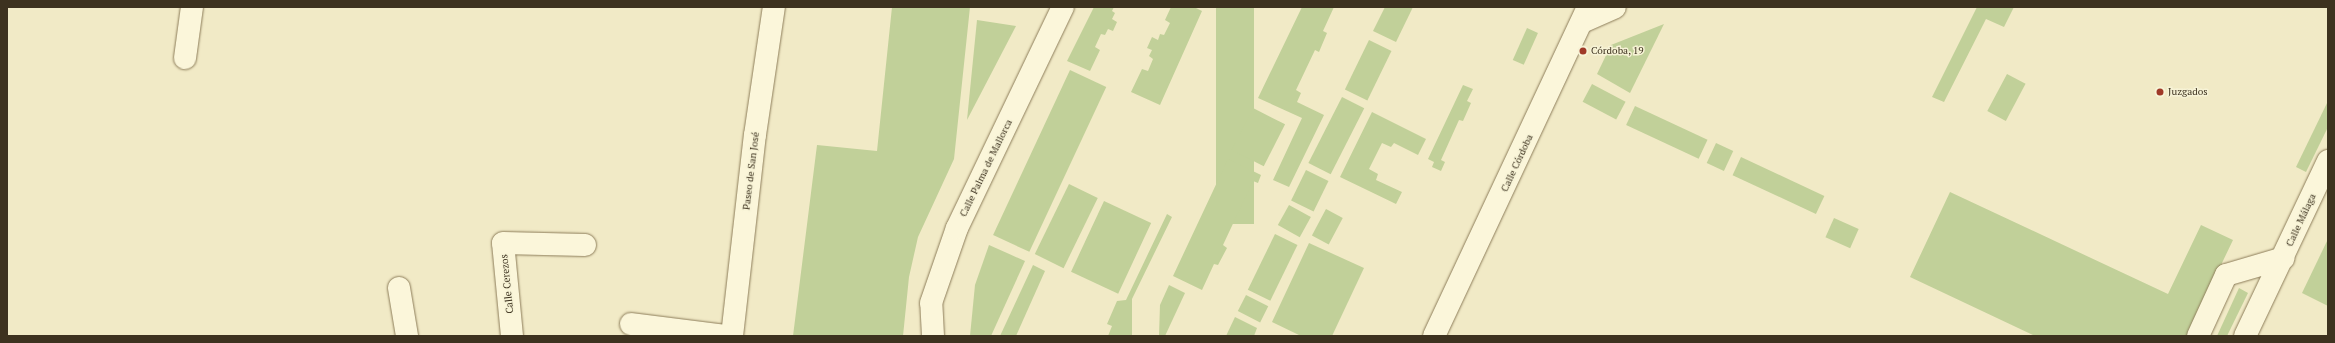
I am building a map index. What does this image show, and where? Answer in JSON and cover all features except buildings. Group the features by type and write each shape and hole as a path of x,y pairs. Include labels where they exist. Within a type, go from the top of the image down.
{"street":[{"path":"185,58 192,7"},
{"name":"Paseo de San José","path":"732,336 755,135 774,7"},
{"name":"Calle Palma de Mallorca","path":"933,336 931,304 957,228 1063,7"},
{"name":"Calle Córdoba","path":"1434,336 1585,15 1615,7"},
{"name":"Calle Málaga","path":"2245,336 2284,258 2328,161"},
{"name":"Calle Cerezos","path":"512,336 502,243 585,245"},
{"name":"Calle Málaga","path":"2198,336 2226,275 2284,258"},
{"path":"399,288 407,336"},
{"path":"631,324 726,336"}],"green space":[{"path":"892,7 970,7 954,159 918,237 909,277 903,336 793,336 817,145 877,151"},
{"path":"1094,7 1114,7 1112,11 1115,13 1112,19 1117,22 1113,31 1108,29 1105,35 1101,34 1095,47 1100,50 1090,71 1067,61"},
{"path":"1171,7 1194,7 1202,11 1160,105 1131,92 1142,69 1148,71 1153,59 1149,56 1152,50 1147,48 1152,37 1158,40 1160,34 1164,35 1170,23 1165,20"},
{"path":"1216,7 1254,7 1254,224 1216,224"},
{"path":"1302,7 1334,7 1323,31 1327,33 1319,52 1315,50 1296,90 1301,93 1297,102 1324,115 1289,187 1273,180 1302,118 1258,98"},
{"path":"1385,7 1413,7 1396,42 1373,31"},
{"path":"1977,7 2014,7 2004,27 1986,19 1944,102 1932,97"},
{"path":"977,20 1016,26 967,120"},
{"path":"1664,24 1630,93 1597,74 1611,45"},
{"path":"1527,28 1538,33 1524,65 1513,60"},
{"path":"1369,40 1391,51 1367,100 1345,89"},
{"path":"1070,70 1106,87 1029,252 993,235"},
{"path":"2007,74 2026,84 2006,121 1987,111"},
{"path":"1592,84 1626,102 1616,119 1583,102"},
{"path":"1463,85 1473,89 1467,101 1471,103 1463,121 1459,120 1441,160 1445,162 1441,171 1432,167 1434,162 1428,159"},
{"path":"1342,97 1364,108 1331,174 1308,163"},
{"path":"2328,101 2328,127 2306,172 2296,167"},
{"path":"1635,106 1708,140 1699,159 1626,125"},
{"path":"1253,108 1285,124 1264,166 1232,150"},
{"path":"1372,112 1426,139 1418,155 1394,143 1391,147 1382,143 1369,169 1378,174 1376,180 1402,192 1396,204 1340,177"},
{"path":"1716,143 1733,151 1724,171 1707,163"},
{"path":"1741,157 1824,196 1816,214 1733,175"},
{"path":"1228,159 1261,175 1258,183 1253,181 1223,245 1227,248 1218,265 1214,264 1202,290 1173,276"},
{"path":"1306,170 1328,181 1314,212 1291,201"},
{"path":"1069,184 1098,198 1064,268 1035,254"},
{"path":"1950,192 2168,294 2201,225 2233,240 2187,336 2035,336 1910,277"},
{"path":"1104,201 1151,223 1118,294 1071,272"},
{"path":"1289,205 1311,217 1300,237 1278,225"},
{"path":"1326,209 1343,218 1329,244 1312,235"},
{"path":"1167,214 1172,217 1132,299 1132,336 1108,336 1112,326 1107,324 1117,301 1126,300"},
{"path":"1834,218 1859,229 1850,248 1825,237"},
{"path":"1275,234 1297,245 1270,301 1248,290"},
{"path":"2328,239 2328,306 2302,293"},
{"path":"1309,243 1364,268 1332,336 1301,336 1272,322"},
{"path":"989,245 1025,261 991,336 970,336 975,285"},
{"path":"1033,265 1045,271 1016,336 1000,336"},
{"path":"1169,285 1185,293 1165,336 1159,336 1160,305"},
{"path":"2239,288 2248,293 2227,336 2217,336"},
{"path":"1246,295 1268,306 1260,322 1238,311"},
{"path":"1235,317 1257,328 1254,336 1226,336"}],"place":[{"name":"Córdoba, 19","path":"1583,51"},
{"name":"Juzgados","path":"2160,92"}]}
